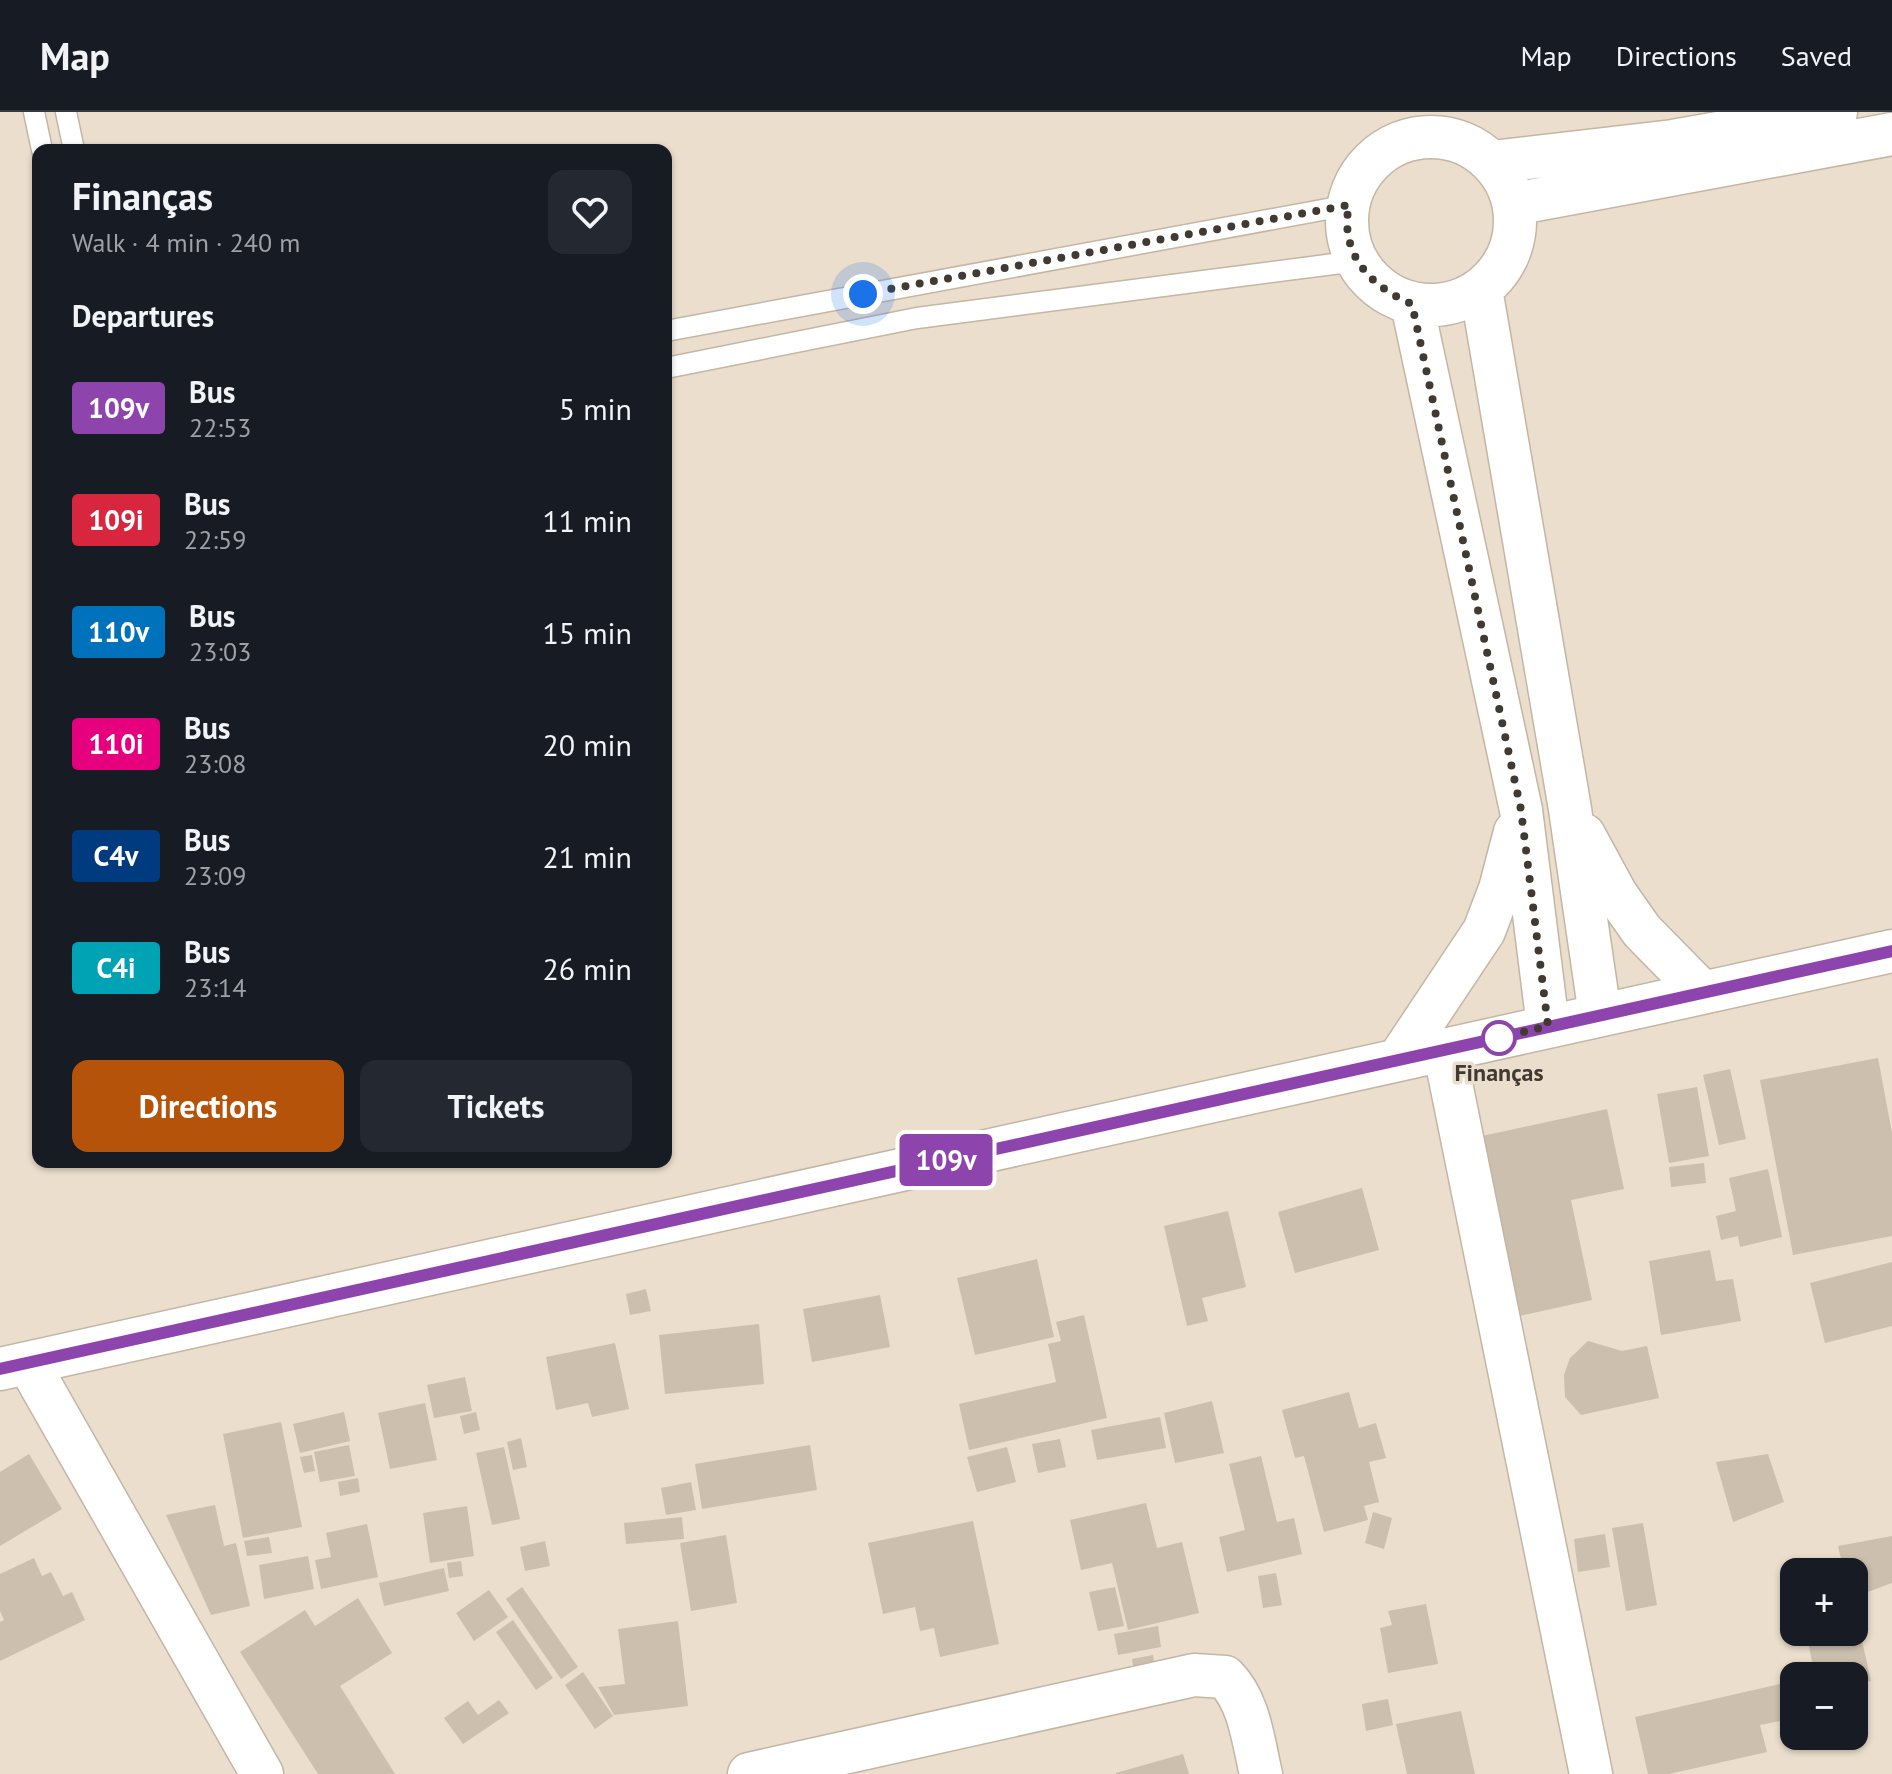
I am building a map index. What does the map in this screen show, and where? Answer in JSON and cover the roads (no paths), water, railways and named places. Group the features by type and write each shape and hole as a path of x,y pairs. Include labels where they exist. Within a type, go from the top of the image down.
{"street":[{"path":"1492,162 1673,141 1836,112"},
{"path":"1514,204 1892,134"},
{"path":"1427,136 1451,138 1473,147 1492,162 1506,181 1514,204 1516,228 1510,251 1498,273 1481,289 1460,301 1436,306 1412,304 1390,295 1371,280 1357,261 1349,238 1349,205 1353,190 1365,169 1382,152 1403,141 1427,136"},
{"path":"1481,289 1570,809 1600,1015"},
{"path":"1412,304 1521,810 1548,1026"},
{"path":"1570,809 1616,894 1642,931 1702,992"},
{"path":"1398,1060 1484,931 1500,889 1521,810"},
{"path":"262,1774 14,1366 1892,951"},
{"path":"1444,1049 1591,1774"},
{"path":"749,1774 1194,1675 1225,1677 1236,1687 1243,1700 1261,1774"}],"lane":[{"path":"34,112 41,144"},
{"path":"66,112 73,144"},
{"path":"672,330 1349,205"},
{"path":"672,367 917,318 1357,261"}],"place":[{"name":"Finanças","path":"1499,1038"}]}
